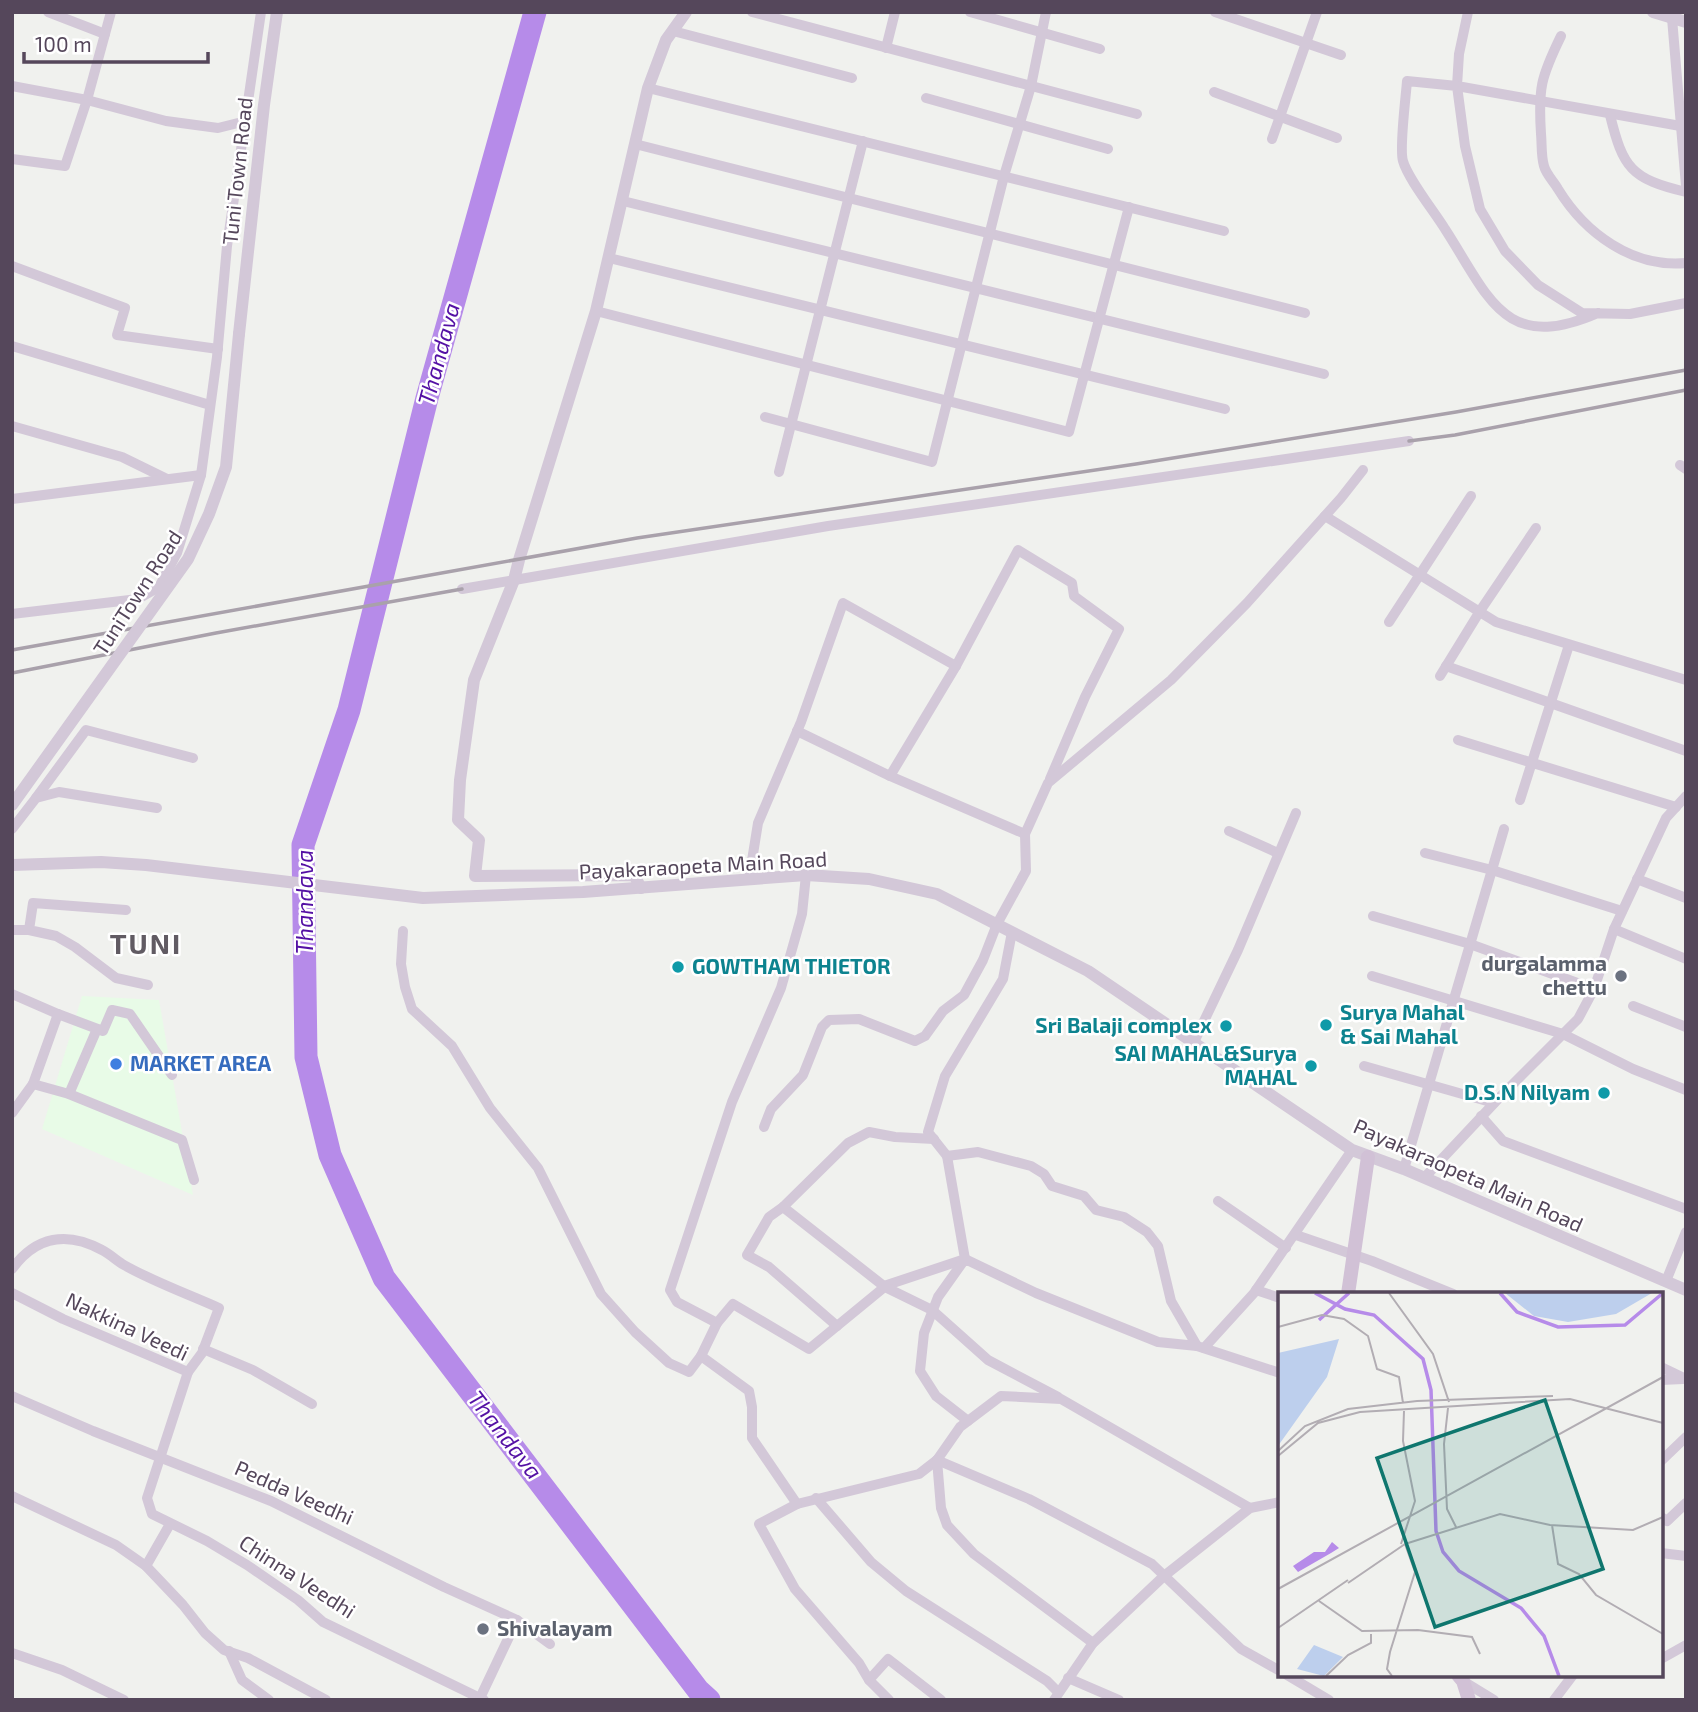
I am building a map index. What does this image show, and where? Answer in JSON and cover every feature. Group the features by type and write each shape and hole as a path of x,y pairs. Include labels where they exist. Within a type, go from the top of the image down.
{"main road":[{"path":"1348,1292 1368,1157"},
{"path":"1461,1678 1469,1700"}],"street":[{"path":"48,12 105,34"},
{"path":"12,159 65,166 87,100 111,12"},
{"path":"12,614 138,599 159,587 177,553 201,475 218,349 227,246 261,12"},
{"name":"Tuni Town Road","path":"239,334 277,12"},
{"path":"641,888 634,875 475,876 478,840 458,820 460,779 474,680 514,580 596,311 648,88 666,40 686,12"},
{"path":"752,12 1137,114"},
{"path":"886,48 895,12"},
{"path":"970,12 1100,49"},
{"path":"765,417 932,462 1004,176 1031,86 1046,12"},
{"path":"1215,12 1341,55"},
{"path":"1272,139 1317,12"},
{"path":"1468,12 1459,54 1457,86 1465,146 1480,209 1505,251 1538,285 1582,313 1630,314 1686,303"},
{"path":"1653,12 1686,22"},
{"path":"1672,18 1686,186"},
{"path":"673,31 852,78"},
{"path":"1561,36 1544,72 1539,101 1544,167 1567,203 1606,242 1641,260 1686,263"},
{"path":"1598,313 1574,324 1538,328 1510,319 1496,306 1469,269 1402,160 1406,80 1457,86 1683,127"},
{"path":"12,86 87,100 166,121 218,128 246,121"},
{"path":"648,88 1224,231"},
{"path":"1214,92 1337,138"},
{"path":"926,98 1108,149"},
{"path":"1610,115 1619,151 1633,170 1655,185 1686,192"},
{"path":"779,472 863,141"},
{"path":"635,144 1305,313"},
{"path":"623,201 1324,374"},
{"path":"596,311 1069,432 1129,207"},
{"path":"609,258 1225,409"},
{"path":"12,266 125,308 117,335 218,349"},
{"name":"TuniTown Road","path":"12,805 188,559 209,514 226,467 239,334"},
{"path":"12,346 210,405"},
{"path":"12,426 122,457 167,479"},
{"path":"462,589 828,526 1409,442"},
{"path":"1048,783 1171,680 1247,603 1363,470"},
{"path":"12,499 201,475"},
{"path":"1389,622 1471,496"},
{"path":"1325,516 1496,622 1686,680"},
{"path":"1440,676 1536,528"},
{"path":"764,1126 771,1109 803,1075 821,1027 829,1020 859,1019 915,1041 925,1037 943,1011 964,995 983,960 997,924 1026,871 1025,834 1084,697 1119,629 1074,596 1072,583 1018,550 956,666 890,776"},
{"path":"749,879 758,822 797,731 843,603 956,666"},
{"path":"1520,800 1569,645"},
{"path":"1446,666 1686,751"},
{"path":"12,829 86,730 193,758"},
{"path":"797,731 890,776 1025,834"},
{"path":"1458,740 1676,807"},
{"path":"36,798 59,792 157,808"},
{"path":"1424,1178 1481,1116 1578,1019 1594,989 1614,929 1666,818 1686,796"},
{"path":"1194,1042 1238,950 1296,813"},
{"path":"1404,1169 1504,829"},
{"path":"1229,831 1278,853"},
{"path":"1425,853 1492,870 1622,911"},
{"name":"Payakaraopeta Main Road","path":"12,865 101,862 417,897 583,892 806,875 869,879 937,894 1088,971 1352,1150 1404,1169 1686,1290"},
{"path":"717,1323 677,1302 670,1290 732,1102 781,988 802,914 806,875"},
{"path":"1637,879 1686,898"},
{"path":"29,930 33,903 126,910"},
{"path":"1373,916 1469,944 1594,989"},
{"path":"1614,929 1686,959"},
{"path":"12,930 29,930 56,936 116,978 148,985"},
{"path":"403,931 401,964 412,1009 452,1046 490,1108 538,1168 601,1294 635,1332 669,1363 685,1373 701,1356 717,1323 733,1304 808,1349 885,1287 965,1259 1036,1293 1158,1342 1200,1347 1278,1372"},
{"path":"968,1421 936,1396 920,1371 924,1333 932,1310 965,1259 947,1156 928,1132 946,1076 1003,979 1012,932"},
{"path":"1372,976 1563,1034 1633,1069 1686,1090"},
{"path":"12,994 103,1031 112,1010 131,1014 172,1075"},
{"path":"1633,1006 1686,1027"},
{"path":"12,1113 33,1084 58,1014"},
{"path":"69,1094 97,1029"},
{"path":"1364,1066 1494,1103"},
{"path":"33,1084 69,1094 181,1140 194,1180"},
{"path":"1481,1116 1503,1140 1686,1209"},
{"path":"837,1326 769,1267 747,1255 769,1217 783,1207 848,1143 869,1132 895,1137 934,1139"},
{"path":"1200,1347 1256,1290 1352,1150"},
{"path":"947,1156 978,1152 1031,1166 1044,1174 1052,1186 1084,1196 1096,1210 1124,1217 1147,1233 1157,1245 1171,1301 1200,1347"},
{"path":"1218,1201 1286,1248"},
{"path":"783,1207 885,1287 932,1310 988,1360 1250,1508"},
{"path":"1666,1282 1686,1232"},
{"path":"1296,1235 1448,1292"},
{"path":"12,1269 30,1249 46,1241 75,1238 103,1250 125,1265 219,1308 203,1349 188,1372"},
{"path":"1256,1290 1278,1297"},
{"name":"Nakkina Veedi","path":"12,1293 63,1319 188,1372 147,1498 152,1514 170,1524"},
{"path":"203,1349 253,1370 312,1404"},
{"path":"701,1356 749,1391 752,1438 797,1504"},
{"path":"1663,1368 1685,1379"},
{"path":"1663,1380 1685,1379"},
{"name":"Pedda Veedhi","path":"12,1396 271,1501 517,1620 550,1644"},
{"path":"889,1700 869,1680 859,1663 795,1589 759,1524 797,1504 816,1498 919,1474 937,1460 960,1427 1000,1396 1061,1399"},
{"path":"1663,1459 1686,1437"},
{"path":"937,1460 1029,1499 1152,1564 1241,1649 1278,1670"},
{"path":"937,1460 941,1508 947,1525 974,1554 1093,1643"},
{"path":"12,1496 116,1545 146,1566 205,1633 229,1651 248,1658 327,1700"},
{"path":"816,1498 871,1562 906,1591 1047,1681 1056,1696 1093,1643 1164,1576 1250,1508 1278,1503"},
{"path":"1663,1518 1667,1521 1686,1503"},
{"path":"146,1566 170,1524"},
{"name":"Chinna Veedhi","path":"170,1524 207,1541 247,1565 298,1600 323,1622 482,1699"},
{"path":"1663,1553 1686,1556"},
{"path":"482,1699 517,1620"},
{"path":"1663,1658 1686,1645"},
{"path":"229,1651 242,1680 269,1700"},
{"path":"12,1653 62,1670 124,1700"},
{"path":"869,1680 888,1659 941,1700"},
{"path":"1290,1677 1329,1700"},
{"path":"1308,1688 1313,1677"},
{"path":"1554,1700 1571,1677"},
{"path":"1068,1678 1119,1700"},
{"path":"1461,1678 1494,1700"}],"shaded area":[{"name":"MARKET AREA","path":"82,996 159,1000 193,1195 42,1129"}],"waterway":[{"name":"Thandava","path":"535,12 427,398 349,710 303,845 306,1057 330,1155 384,1278 698,1690 709,1700"}],"railway":[{"path":"12,650 637,538 1136,464 1456,412 1686,370"},
{"path":"1409,441 1455,435 1686,390"},
{"path":"12,673 462,589"}],"place":[{"name":"GOWTHAM THIETOR","path":"678,967"},
{"name":"durgalamma chettu","path":"1621,976"},
{"name":"Surya Mahal & Sai Mahal","path":"1326,1025"},
{"name":"Sri Balaji complex","path":"1226,1026"},
{"name":"MARKET AREA","path":"116,1064"},
{"name":"SAI MAHAL&Surya MAHAL","path":"1311,1066"},
{"name":"D.S.N Nilyam","path":"1604,1093"},
{"name":"Shivalayam","path":"483,1629"}],"district":[{"name":"TUNI","path":"146,944"}]}
